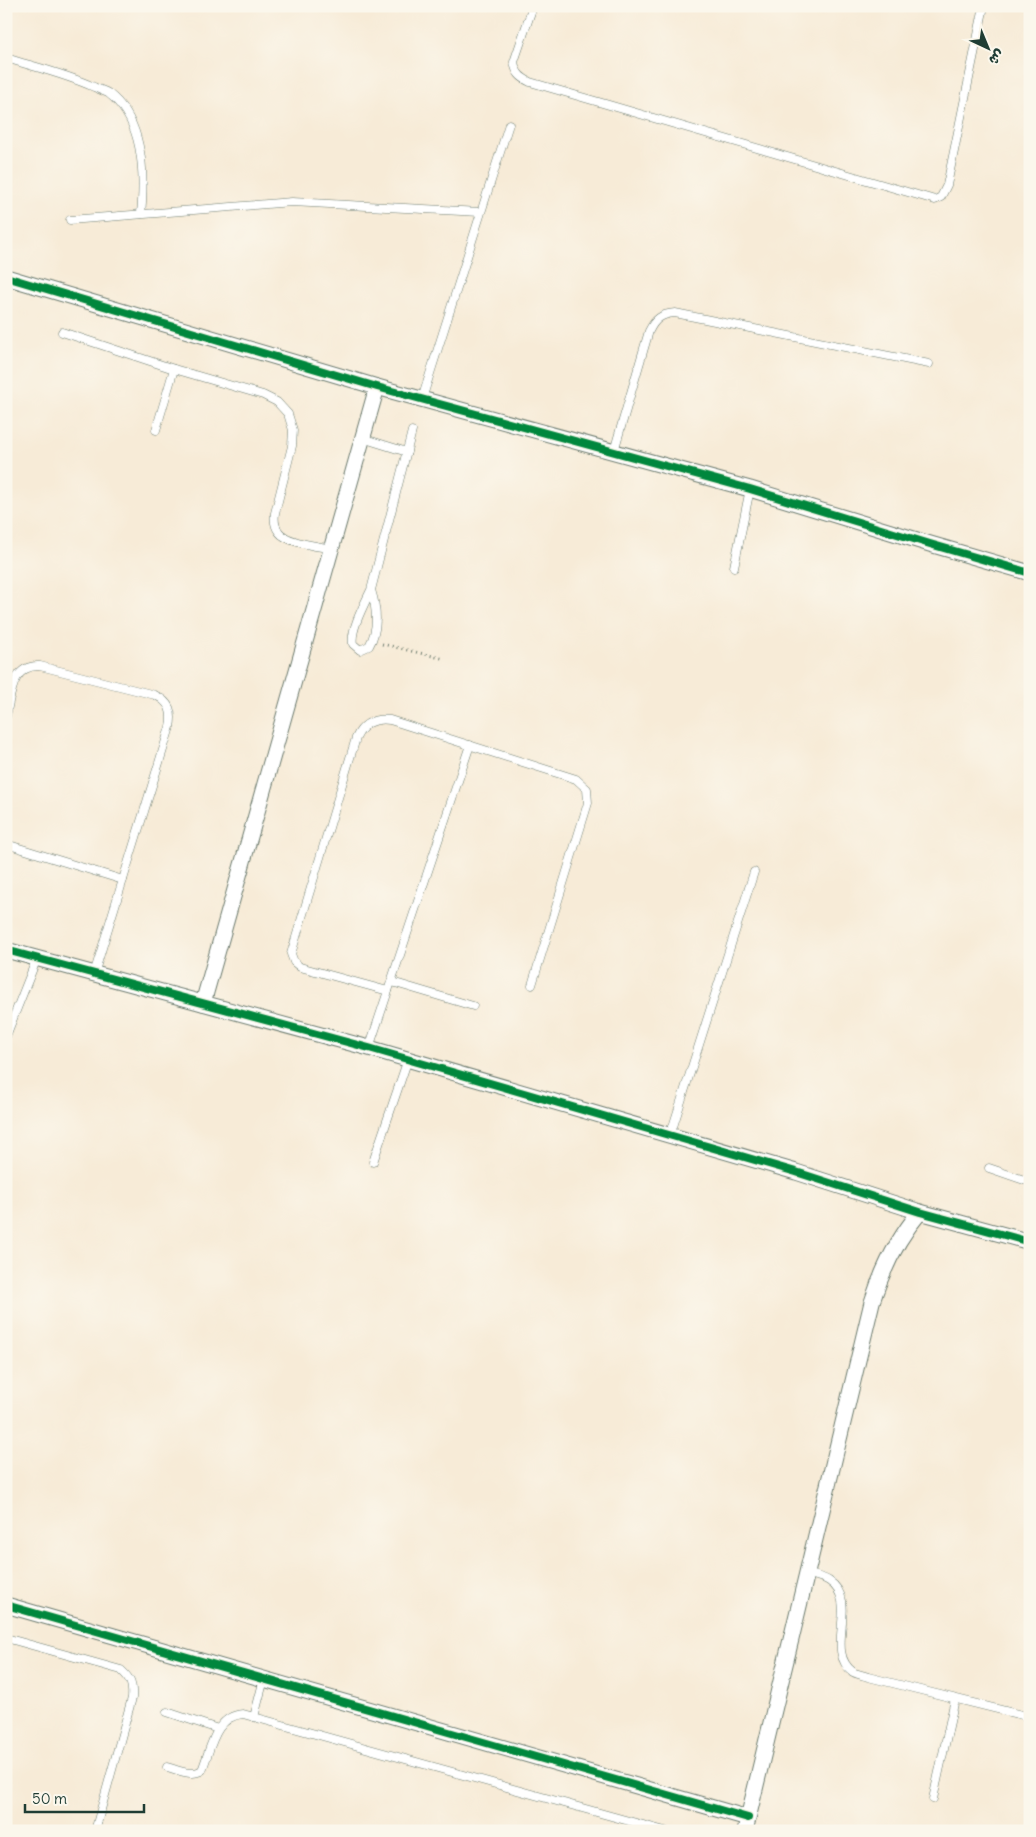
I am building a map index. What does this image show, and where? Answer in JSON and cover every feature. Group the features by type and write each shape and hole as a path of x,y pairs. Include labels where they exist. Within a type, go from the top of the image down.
{"street":[{"path":"6,277 377,387 750,489 1030,573"},
{"path":"203,1003 377,387"},
{"path":"6,950 408,1059 796,1172 920,1212 1030,1242"},
{"path":"6,1605 264,1678 747,1824 872,1302 886,1263 896,1245 920,1212"}],"lane":[{"path":"533,6 514,62 516,70 522,78 935,200 941,197 947,185 984,6"},
{"path":"6,58 81,81 108,93 127,114 137,142 142,166 143,190 140,214"},
{"path":"422,399 509,124"},
{"path":"70,220 292,202 480,212"},
{"path":"614,451 649,331 654,321 664,314 675,313 929,364"},
{"path":"62,332 174,370 263,395 277,402 288,414 293,430 292,446 274,523 279,532 287,538 332,549"},
{"path":"156,430 174,370"},
{"path":"371,590 376,621 372,642 365,649 360,650 356,648 352,640 361,612 371,590 412,431"},
{"path":"362,438 407,452"},
{"path":"734,567 750,489"},
{"path":"6,716 16,678 25,668 33,665 155,696 164,700 170,708 172,718 170,727 94,974"},
{"path":"388,991 300,968 294,962 291,954 356,738 366,724 382,719 576,779 587,789 589,796 586,812 532,985"},
{"path":"369,1048 470,745"},
{"path":"6,844 123,880"},
{"path":"670,1136 754,872"},
{"path":"6,1036 37,958"},
{"path":"392,982 473,1006"},
{"path":"374,1162 408,1059"},
{"path":"989,1168 1030,1182"},
{"path":"807,1573 830,1581 839,1593 843,1607 840,1644 843,1660 853,1672 1030,1717"},
{"path":"6,1638 122,1670 130,1678 133,1688 132,1698 95,1831"},
{"path":"254,1717 264,1678"},
{"path":"933,1799 955,1698"},
{"path":"167,1712 218,1729"},
{"path":"167,1767 191,1774 202,1770 222,1722 236,1715 243,1714 665,1831"}],"path":[{"path":"372,642 445,659"}],"cycle path":[{"path":"6,277 377,387 750,489 1030,573"},
{"path":"6,950 369,1048 796,1172 920,1212 1030,1242"},
{"path":"6,1605 748,1818"}]}
